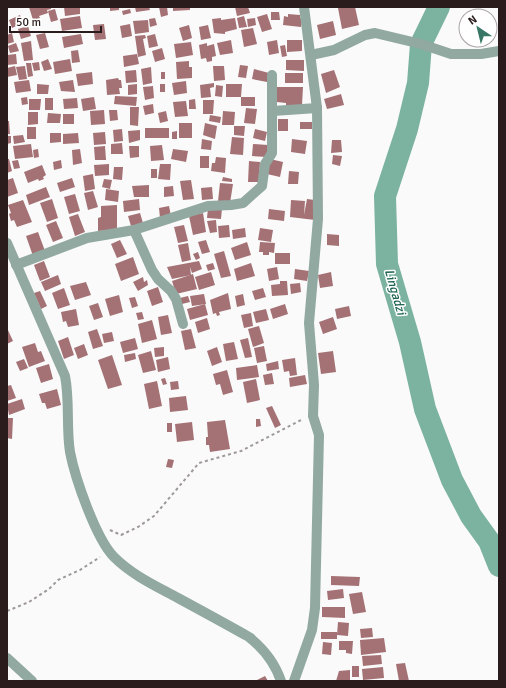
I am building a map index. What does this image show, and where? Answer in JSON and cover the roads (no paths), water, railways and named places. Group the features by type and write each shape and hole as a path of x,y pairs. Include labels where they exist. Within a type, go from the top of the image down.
{"street":[{"path":"294,681 312,630 315,608 319,435 313,416 314,385 309,323 318,219 317,108 304,7"},
{"path":"311,55 334,50 365,35 375,33 422,44 451,54 481,54 499,51"},
{"path":"16,265 87,238 134,230 208,206 236,205 243,203 262,186 265,164 272,153 272,75"},
{"path":"273,111 317,108"},
{"path":"134,230 152,270 158,279 171,291 176,299 183,324"},
{"path":"7,243 65,376 68,388 68,434 70,453 95,525 108,550 114,558 138,576 249,637 270,658 281,681"},
{"path":"7,658 32,681"}],"waterway":[{"name":"Lingadzi","path":"439,7 421,44 418,83 407,129 385,196 387,264 410,342 425,409 452,480 471,516 489,541 499,566"}]}
